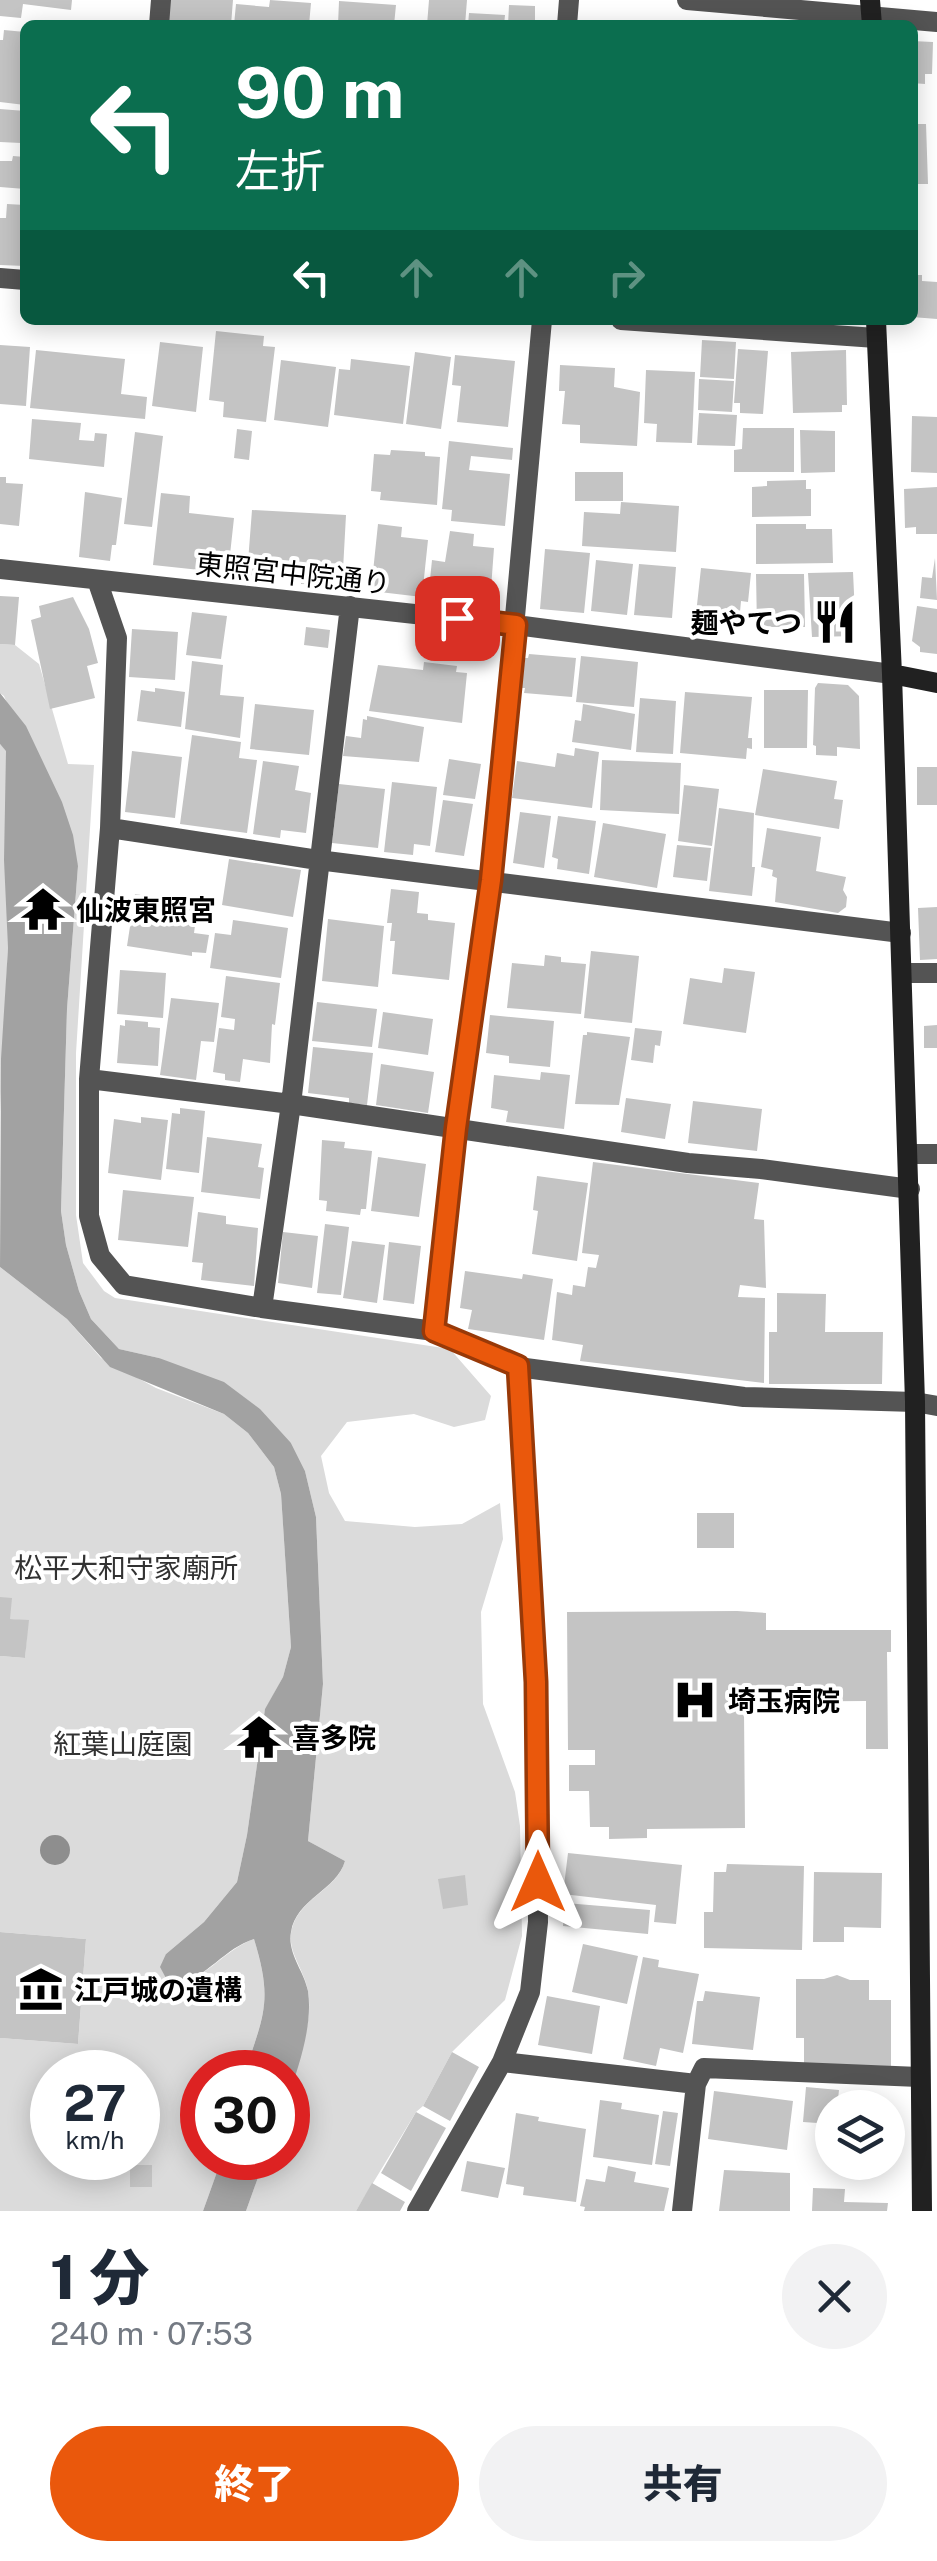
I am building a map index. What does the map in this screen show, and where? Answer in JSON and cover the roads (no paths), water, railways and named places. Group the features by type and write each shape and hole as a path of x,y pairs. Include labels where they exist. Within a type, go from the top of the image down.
{"street":[{"path":"686,0 937,22"},
{"path":"434,1331 456,1128 491,880 542,325"},
{"path":"763,325 876,329 910,1189 928,1837 919,2077 922,2211"},
{"name":"東照宮中院通り","path":"0,569 516,625 937,683"},
{"path":"97,580 116,638 110,828 90,1079 89,1216 100,1256 124,1285 434,1331 518,1366 744,1396 937,1406"},
{"path":"262,1308 291,1104 350,606"},
{"path":"110,828 318,860 901,933"},
{"path":"902,973 937,974"},
{"path":"90,1079 291,1104 688,1164 761,1168 910,1189"},
{"path":"908,1154 937,1154"},
{"path":"417,2211 502,2062 530,1992 538,1922 536,1682 518,1366"},
{"path":"502,2062 696,2084"},
{"path":"682,2211 696,2084 704,2068 919,2077"}],"place":[{"name":"麺やてつ","path":"835,622"},
{"name":"仙波東照宮","path":"43,909"},
{"name":"埼玉病院","path":"695,1700"},
{"name":"喜多院","path":"259,1737"},
{"name":"江戸城の遺構","path":"41,1989"}],"park label":[{"name":"松平大和守家廟所","path":"126,1567"},
{"name":"紅葉山庭園","path":"123,1743"}]}
